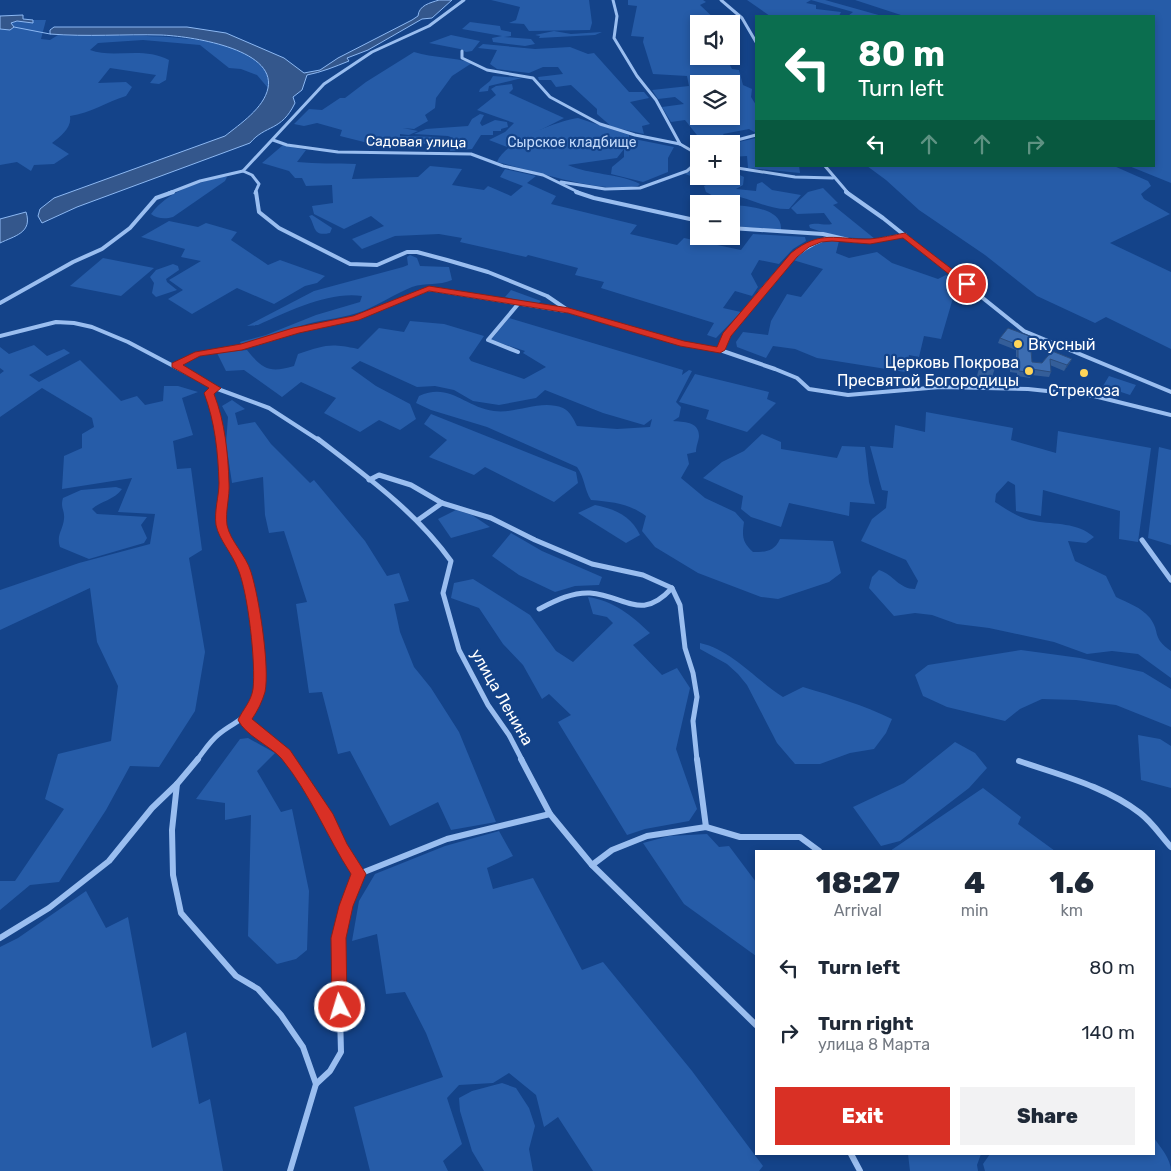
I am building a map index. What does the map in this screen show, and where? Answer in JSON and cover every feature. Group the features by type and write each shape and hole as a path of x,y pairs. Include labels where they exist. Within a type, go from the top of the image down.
{"street":[{"path":"243,171 263,148 274,140 324,84 372,52 429,26 464,0"},
{"path":"613,0 617,16 614,38 637,76 656,100 680,144"},
{"path":"721,0 735,10 745,22 755,40"},
{"path":"462,50 462,58 487,70 534,78 550,97 600,124 635,135 680,144 690,148"},
{"path":"740,139 755,135"},
{"name":"Садовая улица","path":"274,140 287,144 338,152 465,153 556,180 569,189 594,198 690,219"},
{"path":"826,167 833,178 854,198 870,207 1024,330 1171,392"},
{"path":"556,180 605,189 640,188 690,169"},
{"path":"740,169 795,177 833,178"},
{"path":"0,303 73,262 102,249 130,228 156,198 200,181 231,172 243,171 252,175 259,184 255,193 260,212 279,228 350,264 377,264 400,254 417,252 488,272 547,296 569,311"},
{"path":"740,229 823,234 832,238"},
{"path":"720,350 726,335 794,255 806,246 819,240 832,238 870,241 905,235"},
{"path":"176,365 198,354 242,347 297,330 355,318 429,289 569,311 683,344 720,350 797,378 809,389 824,393 848,395 940,387 1028,389 1094,396 1171,415"},
{"path":"518,352 488,340 519,303"},
{"name":"улица Ленина","path":"0,336 52,323 72,323 86,326 131,343 176,365 216,388 270,409 321,442 418,520 438,542 451,561 443,594 458,650 488,705 509,735 550,814 592,865 755,1025"},
{"path":"0,938 23,926 76,889 116,854 149,810 161,796 177,784 217,735 244,720 255,703 259,689 257,635 245,572 235,549 225,536 221,523 224,484 218,417 209,393 216,388"},
{"path":"369,480 379,475 411,485 442,503 491,518 535,540 592,564 643,574 672,588 680,605 685,648 693,673 697,697 693,721 694,740 706,827"},
{"path":"418,520 442,503"},
{"path":"1142,540 1171,580"},
{"path":"539,609 582,593 600,594 622,601 642,604 658,602 672,588"},
{"path":"244,720 285,754 328,819 342,848 359,874"},
{"path":"1019,761 1074,780 1140,813 1171,847"},
{"path":"177,784 172,830 173,866 181,913 236,976 258,989 281,1014 303,1047 316,1084"},
{"path":"290,1171 316,1084 330,1071 341,1052 338,938 346,906 359,874 447,839 550,814"},
{"path":"592,865 612,850 647,836 706,827 740,837 800,837 817,850"},
{"path":"852,1155 860,1171"}],"green space":[{"path":"491,0 589,0 592,23 590,30 529,31 524,24 509,23 516,20 520,7"},
{"path":"628,0 703,0 706,2 700,5 711,15 690,15 690,65 730,65 732,69 739,70 743,85 752,89 751,97 755,103 755,132 749,129 724,135 697,135 685,120 671,122 662,107 684,104 675,97 658,99 652,90 689,86 687,76 653,74 643,42 644,37 631,36 637,6 628,5"},
{"path":"747,0 811,0 806,3 816,5 816,9 841,12 840,15 769,15"},
{"path":"811,0 825,0 878,15 849,15 853,12"},
{"path":"855,0 1171,0 1171,183 1131,167 1155,167 1155,15 901,15"},
{"path":"33,20 46,20 41,39 50,40 58,35 171,37 231,47 254,58 267,73 268,88 257,75 241,69 229,68 200,45 143,40 98,43 90,50 109,53 149,54 169,60 166,80 159,84 150,83 156,75 110,68 98,83 126,82 132,87 126,96 70,116 68,128 52,143 69,154 54,164 34,165 31,171 17,162 0,165 0,29 10,30 11,23 17,21 33,23"},
{"path":"470,22 500,26 501,30 511,32 511,36 504,37 531,39 535,44 525,46 493,42 492,38 502,36 462,29"},
{"path":"554,31 571,34 602,32 595,35 539,38 540,36 535,35"},
{"path":"451,35 480,41 472,51 466,52 429,43"},
{"path":"483,44 535,49 570,47 588,54 594,53 629,92 644,92 649,98 630,102 650,124 642,126 644,134 612,127 597,114 597,109 571,85 556,87 551,80 539,80 538,77 563,74 558,67 543,67 529,73 497,69 490,64 497,50 478,48"},
{"path":"414,52 472,63 452,76 436,98 435,108 425,115 428,121 414,129 403,128 418,131 409,135 400,134 400,136 439,137 445,140 444,144 368,143 340,136 342,130 317,123 304,126 294,124 309,109 322,110 340,98 345,98 366,82"},
{"path":"493,76 522,78 489,86 488,91 479,92"},
{"path":"512,84 513,89 509,93 564,118 507,147 489,140 505,132 514,123 477,110 496,95 491,89 496,86"},
{"path":"480,114 484,115 480,123 482,126 495,120 507,122 508,127 501,129 501,131 493,131 493,135 481,135 472,149 450,151 453,138 414,134 426,129 468,126 472,119"},
{"name":"Сырское кладбище","path":"578,118 629,135 629,138 674,147 668,158 668,172 643,182 611,174 612,167 624,157 624,149 617,158 568,165 585,171 631,180 640,184 638,186 623,188 587,184 497,162 510,147 533,133 558,123"},
{"path":"755,138 755,167 799,167 800,173 748,168 747,156 740,156 740,142"},
{"path":"283,145 306,150 297,162 356,164 352,179 418,177 430,166 462,169 452,185 484,190 488,186 511,196 523,186 500,177 505,169 536,176 527,183 556,196 551,204 637,225 630,234 677,245 684,238 690,239 690,245 717,245 741,250 753,234 805,237 806,241 793,249 779,264 759,260 751,274 758,287 752,296 735,291 723,308 741,312 716,338 707,335 714,323 601,288 604,282 575,275 578,268 528,255 526,257 460,242 462,238 439,234 395,236 362,249 352,239 384,226 371,216 344,229 314,214 312,206 333,203 332,185 306,186 302,178 295,178 289,171 262,163"},
{"path":"868,167 1116,167 1148,181 1151,186 1141,194 1144,199 1170,214 1110,243 1171,272 1171,349 1106,317 1095,323 1037,296 985,255 919,210 886,180"},
{"path":"740,175 744,177 743,185 736,189 756,191 757,184 762,182 772,190 801,195 789,209 781,209 766,206 740,197 740,195 712,195 706,192 704,186 740,185"},
{"path":"227,177 225,181 173,217 162,218 151,214 174,194 191,186"},
{"path":"823,188 838,203 833,205 875,239 838,237 810,228 809,225 812,224 832,224 824,213 797,214 791,208 808,192"},
{"path":"740,206 771,213 780,223 781,230 740,227"},
{"path":"312,215 332,228 330,233 324,234 315,230 309,216"},
{"path":"169,221 198,227 206,223 237,232 231,240 268,265 280,260 325,276 317,283 305,286 274,304 237,288 192,314 168,299 183,290 169,280 201,261 181,257 185,249 141,237"},
{"path":"821,241 839,241 836,253 849,258 877,252 892,263 938,279 946,275 961,287 953,298 941,339 924,336 919,357 909,355 905,372 817,358 795,349 773,346 766,358 737,347 736,342 743,332 768,335 771,321 787,294 801,297 823,269 793,260 803,250"},
{"path":"410,255 417,258 420,266 449,267 452,280 412,287 356,313 307,324 241,344 240,342 266,335 316,315 360,302 362,296 336,297 308,304 258,325 247,326 314,291 408,265 407,257"},
{"path":"103,258 154,268 121,296 70,286"},
{"path":"173,264 178,266 179,270 166,279 177,290 156,297 152,293 154,283 150,277 156,270"},
{"path":"511,290 541,301 537,305 505,297"},
{"path":"509,318 683,370 682,375 689,370 692,371 676,402 681,407 679,417 673,421 690,423 696,427 699,436 696,452 687,454 689,464 681,478 705,498 735,512 744,522 744,538 753,552 772,549 780,539 833,541 841,573 829,582 778,599 761,597 698,573 655,547 642,531 646,516 626,506 591,500 577,467 487,427 431,410 416,403 419,396 430,392 440,392 457,397 483,409 494,411 511,411 546,405 563,408 572,416 577,426 617,429 650,427 652,419 644,425 603,413 545,390 536,398 499,405 473,401 454,390 435,386 417,387 360,361 351,368 376,386 410,404 416,419 400,430 379,420 360,432 324,413 336,398 301,382 282,397 244,370 226,371 217,353 247,350 263,366 273,369 286,368 294,366 298,354 328,346 358,349 379,328 404,332 410,321 444,324 484,336 469,358 471,361 524,379 546,367 523,353 525,351 491,340"},
{"path":"34,345 47,356 64,349 70,353 29,375 39,382 80,360 121,401 137,396 145,405 163,401 164,386 178,386 198,392 182,398 193,435 173,441 177,469 191,468 202,550 189,558 205,652 195,711 159,767 130,766 106,810 59,882 30,885 0,910 0,881 15,881 64,809 45,799 58,754 111,741 118,686 97,642 90,588 0,630 0,590 79,563 150,544 155,514 118,512 132,478 62,489 64,456 82,448 82,434 94,427 92,418 42,388 0,417 0,374 4,371 0,368 0,347 9,354"},
{"path":"695,374 769,392 767,399 776,403 747,432 706,419 709,410 679,402"},
{"path":"1109,376 1136,385 1130,395 1103,386"},
{"path":"232,400 245,409 235,413 238,425 255,422 271,444 310,483 314,480 365,541 387,576 399,573 409,601 394,604 400,632 414,667 431,688 459,732 496,822 451,830 438,802 390,826 350,751 338,754 322,692 309,693 296,604 307,602 284,531 269,533 265,515 263,477 232,483 226,443 228,417 222,406"},
{"path":"926,412 1013,428 1011,440 1056,453 1058,431 1151,448 1138,542 1119,539 1120,511 1043,490 1041,516 1016,511 1015,485 1008,481 996,494 995,502 1023,518 1073,526 1094,537 1086,543 1068,541 1075,561 1106,576 1116,597 1138,608 1150,618 1158,638 1171,651 1171,678 1138,654 1112,651 1087,654 1054,642 989,628 957,624 932,615 915,613 894,616 869,588 872,577 879,570 905,587 915,589 918,581 906,560 861,541 872,519 886,508 888,491 882,490 870,446 893,448 895,425 925,432"},
{"path":"431,414 576,472 578,483 554,502 485,467 474,475 429,457 447,440 424,424"},
{"path":"762,434 781,442 781,449 837,458 842,446 865,447 869,482 875,504 850,502 849,516 789,503 781,527 751,517 741,509 743,496 703,478 722,462 744,451"},
{"path":"1159,447 1171,450 1171,545 1148,538"},
{"path":"116,487 122,489 119,493 92,509 97,514 147,517 141,525 147,538 144,543 89,559 60,547 59,536 64,519 63,498 81,490"},
{"path":"595,505 622,514 632,523 640,535 626,543 578,513"},
{"path":"456,510 472,515 490,527 451,538 438,519"},
{"path":"511,533 542,551 602,577 599,585 575,586 555,592 519,575 492,556"},
{"path":"473,579 530,615 556,651 573,662 613,623 607,617 593,614 588,597 614,605 636,620 650,633 633,645 662,675 677,668 690,688 676,749 697,809 689,821 645,829 627,835 558,722 571,715 549,694 542,699 523,665 503,644 479,608 451,598 454,583"},
{"path":"700,643 723,652 783,697 803,687 837,697 892,719 886,733 874,749 850,753 820,764 795,764 777,743 747,685 727,664 700,649"},
{"path":"1021,650 1080,658 1143,672 1171,689 1171,727 1116,705 1076,700 1042,699 1020,709 1005,721 947,707 923,696 915,675 928,665"},
{"path":"1138,735 1160,739 1171,746 1171,788 1141,780"},
{"path":"248,738 275,753 257,771 281,812 292,809 309,891 307,950 296,959 277,964 248,936 251,815 225,820 225,803 196,799 240,739"},
{"path":"955,742 975,753 987,768 969,788 900,841 881,846 853,807 904,783"},
{"path":"983,788 1021,817 1018,824 1054,850 891,850"},
{"path":"499,831 513,856 487,868 493,889 533,878 582,970 603,962 692,1071 763,1166 759,1171 593,1171 558,1117 544,1127 536,1095 509,1073 493,1083 459,1085 447,1098 462,1144 443,1161 448,1171 370,1171 354,1107 443,1077 426,1033 405,992 386,994 377,934 352,941 359,901 375,874 445,846"},
{"path":"707,834 719,847 729,846 755,881 755,955 684,904 643,843 669,836"},
{"path":"86,891 106,928 128,917 152,1048 186,1032 199,1104 210,1099 223,1171 0,1171 0,947 18,938"},
{"path":"502,1083 516,1088 529,1108 535,1126 529,1149 533,1171 484,1171 472,1151 460,1111 459,1098 472,1091"},
{"path":"1155,1140 1167,1158 1171,1171 985,1171 983,1164 989,1155 1155,1155"},
{"path":"908,1155 981,1155 977,1165 978,1171 910,1171"}],"shaded area":[{"path":"439,0 452,0 432,18 422,19 368,50 347,58 349,61 307,75 302,90 293,97 295,103 290,112 279,123 256,137 250,143 77,207 42,223 38,216 40,209 54,198 225,136 257,109 268,88 267,74 258,63 245,54 228,47 190,38 161,35 50,34 50,30 54,27 187,27 226,33 284,58 304,73 320,70 338,58 412,20 418,16 420,9 429,3"},
{"path":"23,15 23,19 33,20 33,23 17,21 11,23 14,27 10,30 0,29 0,16"},
{"path":"26,212 27,225 25,229 16,236 0,243 0,219"}],"building":[{"path":"1008,328 1040,340 1031,351 1032,362 1042,363 1052,351 1072,359 1067,365 1050,359 1051,372 1032,369 1032,373 1019,371 1019,368 1012,367 1012,359 1018,360 1018,345 1000,338"},
{"path":"983,357 997,360 995,368 981,365"}],"waterway":[{"path":"14,27 50,34"}],"place":[{"name":"Вкусный","path":"1018,344"},
{"name":"Церковь Покрова Пресвятой Богородицы","path":"1029,371"},
{"name":"Стрекоза","path":"1084,373"}],"route":[{"path":"340,1007 338,938 346,906 359,874 342,848 328,819 285,754 244,720 251,712 259,689 257,635 245,572 235,549 225,536 221,523 224,508 224,484 218,417 209,393 216,388 176,365 198,354 242,347 297,330 355,318 429,289 569,311 616,323 683,344 720,350 726,335 794,255 806,246 819,240 832,238 870,241 888,240 905,235 967,284"}]}
